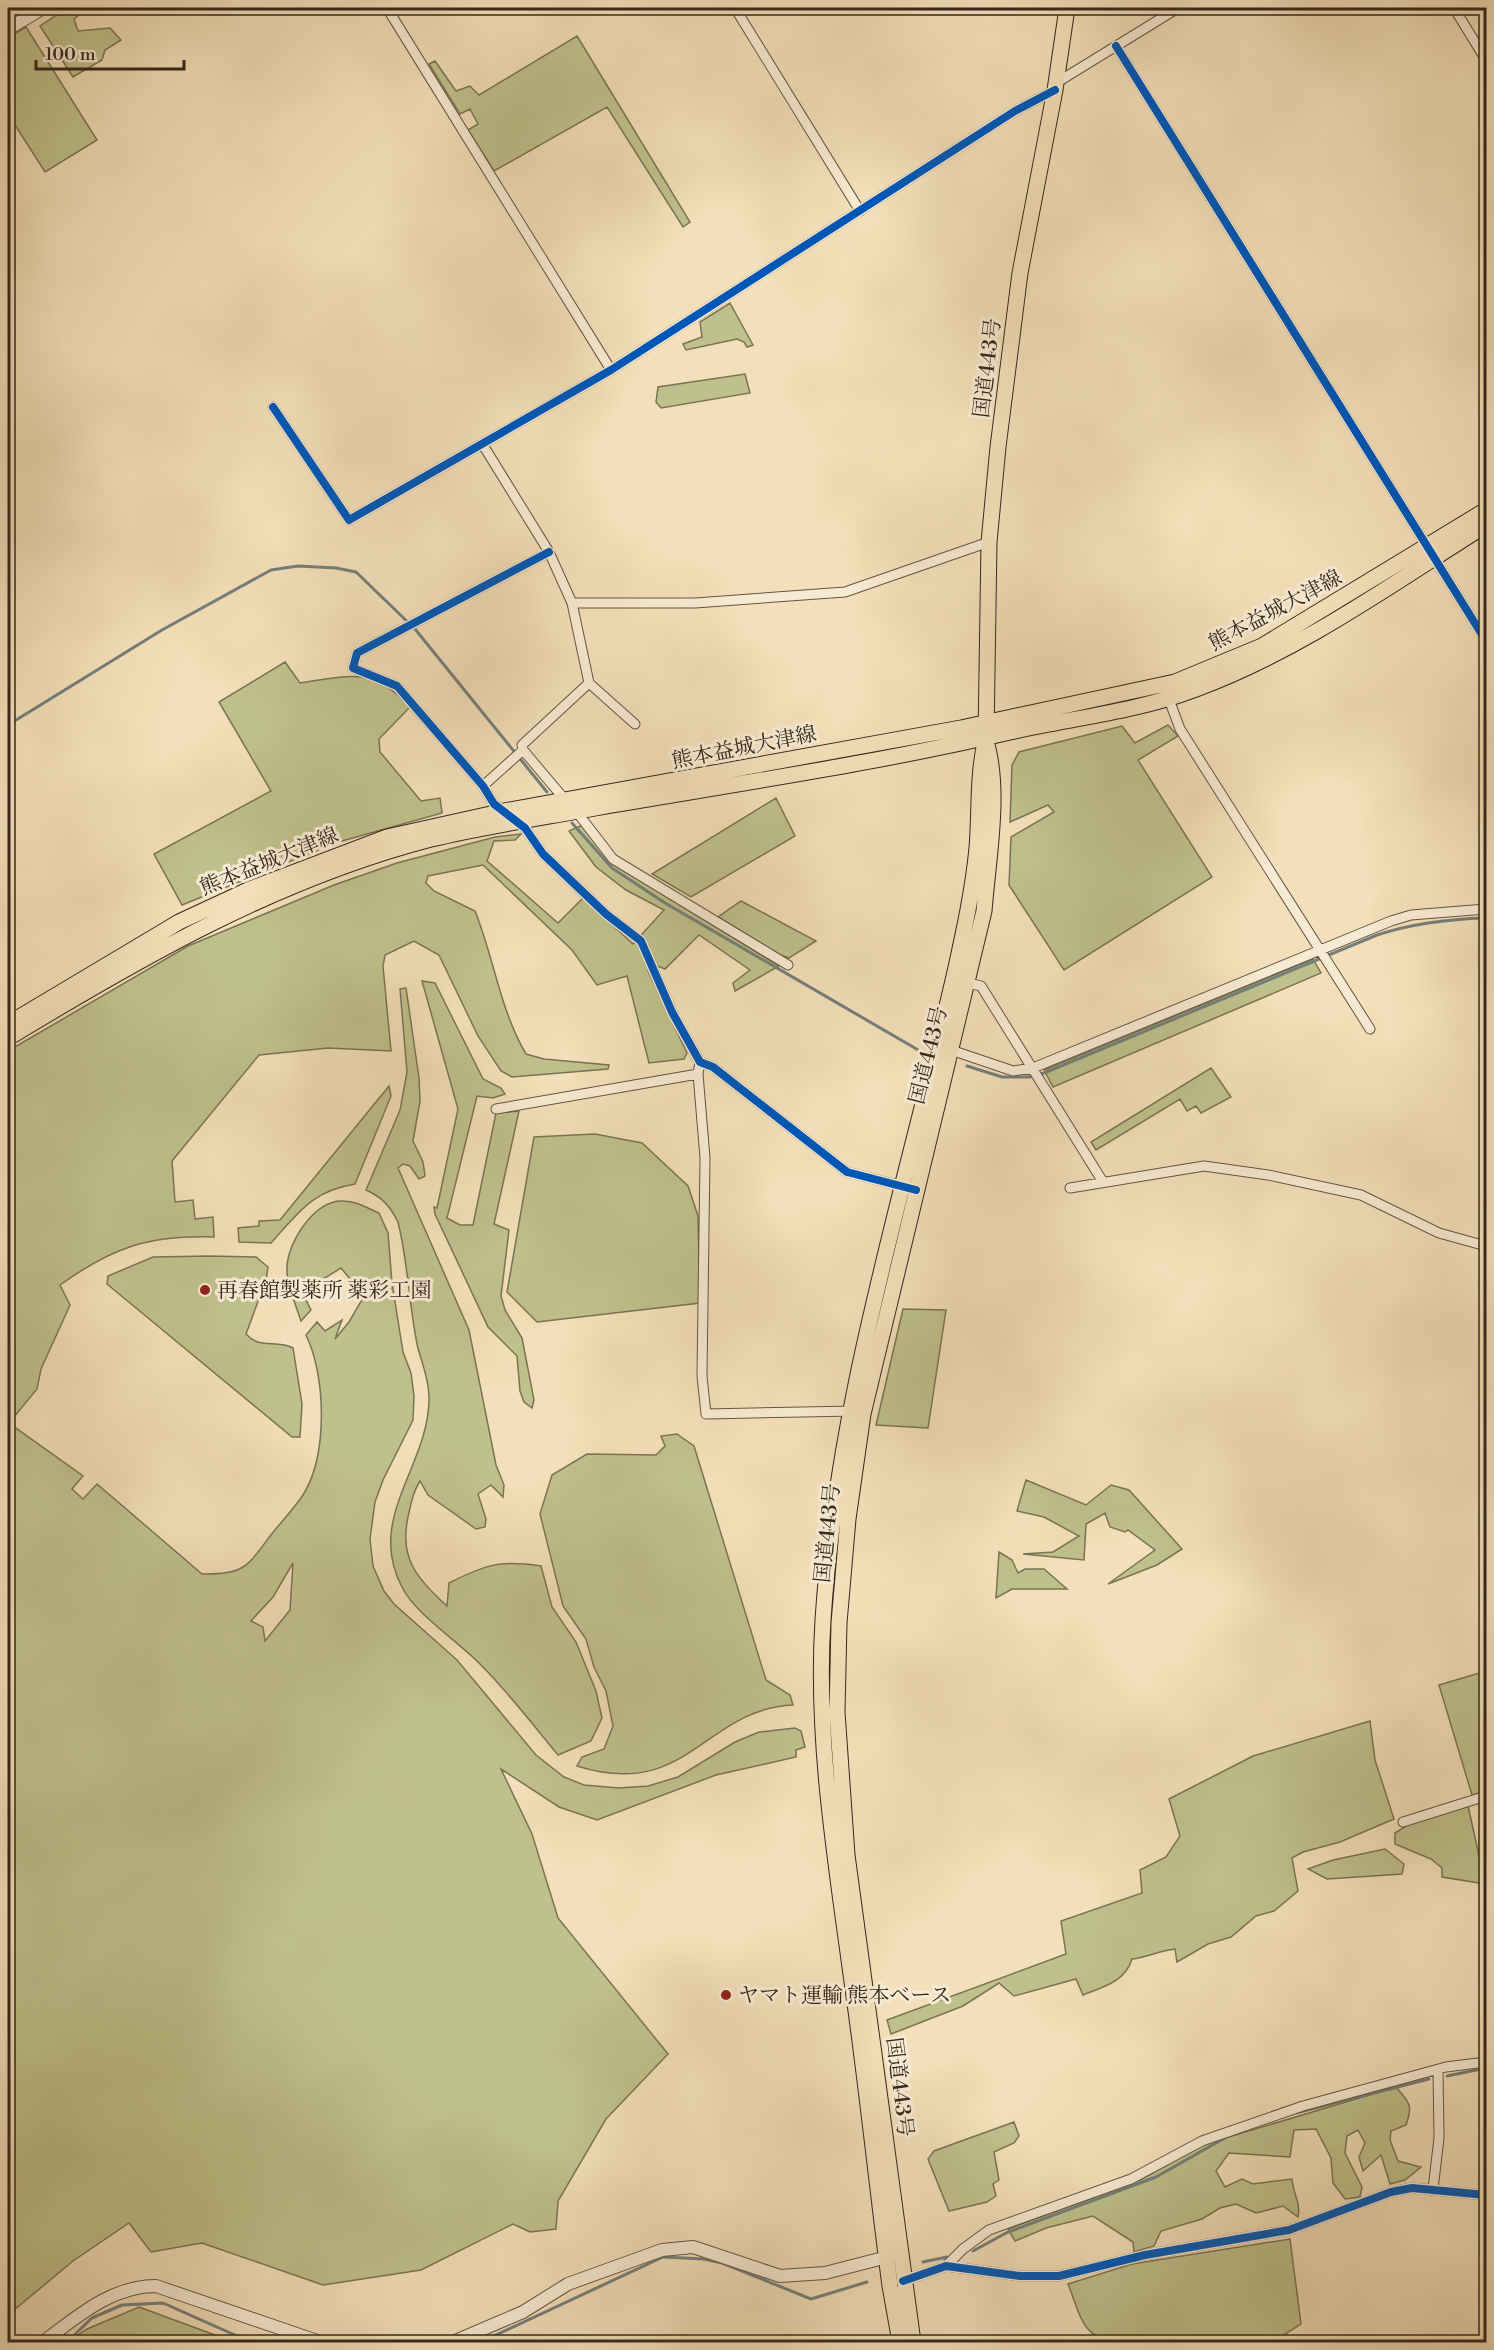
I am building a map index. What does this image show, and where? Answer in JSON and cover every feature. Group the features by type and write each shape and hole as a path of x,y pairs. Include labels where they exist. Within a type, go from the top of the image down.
{"main road":[{"name":"国道443号","path":"900,2343 893,2255 847,1855 837,1712 839,1623 857,1412 900,1186 969,906 977,843 980,762 986,738 989,543 998,447 1020,273 1056,87 1067,8"},
{"name":"熊本益城大津線","path":"8,1024 179,922 250,889 387,837 986,738 1167,692 1265,659 1333,623 1486,510"},
{"name":"熊本益城大津線","path":"1430,552 1486,525"},
{"name":"熊本益城大津線","path":"571,807 986,723 1167,692"},
{"name":"国道443号","path":"857,1412 916,1190 984,911 991,834 992,761 986,738"},
{"name":"熊本益城大津線","path":"8,1038 179,938 254,903 319,876 397,849 509,816"},
{"name":"国道443号","path":"893,2255 903,2281 913,2343"}],"street":[{"path":"8,30 27,12 44,8"},
{"path":"387,8 611,370"},
{"path":"735,8 860,212"},
{"path":"273,406 349,520 611,370 1178,8"},
{"path":"1454,8 1486,60"},
{"path":"1116,46 1486,641"},
{"path":"483,445 549,552 572,603 589,683 635,724"},
{"path":"572,603 695,603 845,592 989,543"},
{"path":"549,552 357,652 353,668 397,686 483,786 494,804 525,828 543,854 606,914 641,941 672,1012 700,1062 698,1074 705,1158 702,1376 706,1414 857,1412"},
{"path":"483,786 519,754 522,745 589,683"},
{"path":"1167,692 1180,729 1252,838 1370,1029"},
{"path":"519,754 571,807 613,859 788,965"},
{"path":"951,1050 1013,1071 1036,1073 1411,915 1486,909"},
{"path":"968,983 981,986 1103,1182"},
{"path":"700,1062 713,1067 847,1172 916,1190"},
{"path":"496,1109 698,1074"},
{"path":"1070,1188 1203,1166 1268,1175 1361,1195 1438,1233 1486,1246"},
{"path":"1403,1822 1486,1796"},
{"path":"903,2281 946,2266 963,2249 989,2230 1131,2179 1202,2141 1303,2106 1438,2070 1486,2062"},
{"path":"1433,2189 1439,2138 1438,2070"},
{"path":"946,2266 1020,2276 1059,2276 1145,2255 1289,2230 1390,2192 1433,2189 1486,2195"},
{"path":"453,2343 523,2312 568,2284 662,2250 693,2247 780,2276 825,2273 893,2255"},
{"path":"43,2343 88,2308 139,2286 156,2286 320,2343"}],"green space":[{"path":"67,8 88,8 74,19 78,31 110,28 121,40 105,50 102,60 73,77 40,26"},
{"path":"26,27 97,140 45,172 8,114 8,38"},
{"path":"577,36 690,222 683,227 607,107 494,171 468,130 478,124 470,109 460,114 429,64 435,61 456,91 470,86 479,95"},
{"path":"730,303 753,345 747,347 744,342 737,339 686,350 683,344 702,337 700,322"},
{"path":"745,374 750,393 661,408 656,402 658,387"},
{"path":"285,662 300,683 359,677 384,685 397,694 410,707 379,739 380,752 421,801 440,798 442,813 335,843 182,905 154,854 271,791 219,702"},
{"path":"1168,725 1178,736 1138,760 1212,877 1064,970 1009,885 1011,837 1054,812 1048,805 1010,822 1012,765 1019,752 1122,726 1135,743"},
{"path":"776,798 795,836 691,897 652,874"},
{"path":"583,825 612,863 779,966 735,991 733,983 750,970 699,935 665,969 655,965 648,971 687,1053 684,1059 649,1063 627,976 597,985 572,950 483,865 428,876 426,883 434,891 475,911 503,1002 526,1054 544,1059 609,1065 608,1069 512,1077 501,1071 478,1036 439,955 414,941 385,955 383,966 391,1051 328,1048 259,1055 172,1161 175,1202 193,1200 195,1219 213,1217 214,1237 170,1238 132,1246 97,1261 60,1285 70,1305 41,1369 37,1389 9,1423 83,1476 72,1489 83,1499 97,1484 202,1574 238,1570 252,1559 303,1495 317,1459 320,1438 320,1393 313,1352 306,1335 317,1322 325,1331 342,1320 335,1339 349,1322 367,1291 381,1285 358,1289 341,1268 302,1292 311,1310 301,1321 288,1280 287,1267 292,1246 305,1224 323,1207 333,1202 343,1201 361,1205 379,1213 388,1233 392,1283 403,1352 411,1373 414,1396 413,1420 383,1480 375,1502 370,1539 373,1566 384,1591 394,1604 457,1660 536,1755 564,1777 584,1785 619,1788 648,1786 678,1777 735,1742 759,1732 795,1728 801,1731 805,1747 796,1750 796,1757 716,1775 597,1820 559,1807 501,1769 532,1834 558,1918 668,2054 606,2119 558,2201 556,2229 530,2232 513,2224 421,2270 323,2285 202,2243 151,2252 129,2223 73,2261 8,2315 8,1051 188,946 334,885 397,863 495,837 521,834 515,840 494,841 487,861 558,923 583,898 633,944 664,910 626,890 596,867 569,831","holes":["293,1563 290,1610 265,1641 263,1627 251,1621 273,1597"]},
{"path":"741,901 816,941 789,958 780,955 718,917"},
{"path":"1313,959 1321,973 1053,1087 1044,1070"},
{"path":"422,981 435,983 483,1079 501,1088 505,1094 493,1098 477,1096 447,1218 460,1225 473,1225 496,1113 519,1111 494,1224 509,1230 501,1296 505,1310 522,1338 534,1400 532,1408 524,1402 520,1391 517,1356 488,1327 435,1214 434,1207 437,1208 458,1109"},
{"path":"406,988 419,1078 420,1101 413,1141 423,1162 425,1176 419,1179 410,1166 403,1164 398,1168 469,1330 496,1465 504,1485 503,1497 491,1485 478,1494 486,1519 485,1527 476,1529 428,1495 420,1481 410,1507 406,1531 408,1556 419,1577 447,1606 449,1583 474,1571 493,1565 514,1563 541,1566 552,1607 576,1642 596,1691 602,1718 591,1741 558,1755 511,1698 472,1656 409,1599 393,1563 391,1539 394,1515 427,1422 429,1390 417,1344 398,1222 385,1203 366,1190 400,1110 407,1072 400,989"},
{"path":"1211,1068 1231,1097 1201,1113 1196,1106 1187,1111 1180,1099 1096,1150 1091,1142"},
{"path":"389,1086 391,1096 355,1184 328,1192 307,1205 271,1243 239,1242 238,1228 259,1226 259,1221 280,1220"},
{"path":"595,1134 642,1143 688,1186 698,1216 700,1303 537,1322 507,1292 534,1137"},
{"path":"153,1257 256,1257 268,1267 266,1280 246,1334 257,1342 287,1345 293,1348 302,1404 300,1437 292,1437 107,1284 108,1276"},
{"path":"903,1309 946,1310 928,1428 876,1425"},
{"path":"677,1434 694,1446 766,1680 790,1695 793,1705 763,1710 737,1721 671,1763 645,1772 615,1774 577,1766 582,1757 604,1749 613,1726 606,1691 594,1667 586,1639 563,1606 540,1514 552,1475 587,1454 656,1455 665,1446 661,1436"},
{"path":"1026,1480 1086,1505 1111,1485 1129,1490 1182,1549 1157,1565 1108,1584 1155,1550 1128,1530 1125,1532 1110,1527 1105,1513 1086,1524 1084,1560 1023,1554 1053,1552 1079,1536 1044,1517 1017,1511"},
{"path":"999,1552 1012,1560 1018,1573 1025,1569 1044,1569 1067,1589 1012,1589 996,1598"},
{"path":"1486,1671 1486,1791 1472,1795 1439,1685"},
{"path":"1370,1721 1375,1760 1394,1819 1340,1842 1303,1852 1292,1858 1298,1891 1274,1911 1256,1916 1231,1937 1208,1944 1177,1962 1175,1949 1132,1959 1129,1967 1119,1978 1083,1995 1076,1979 1014,1996 999,1983 963,2006 891,2034 887,2020 1066,1954 1061,1921 1142,1893 1140,1870 1166,1857 1180,1836 1169,1799 1253,1756"},
{"path":"1468,1806 1480,1860 1486,1865 1486,1884 1442,1877 1442,1868 1431,1859 1395,1844 1395,1833 1411,1823"},
{"path":"1385,1849 1404,1864 1402,1874 1327,1879 1308,1869 1333,1860"},
{"path":"1396,2087 1410,2108 1406,2125 1391,2131 1390,2140 1398,2161 1421,2167 1405,2180 1390,2184 1381,2155 1363,2171 1359,2157 1365,2143 1358,2130 1347,2136 1345,2153 1362,2187 1360,2197 1345,2199 1333,2183 1331,2158 1316,2129 1294,2130 1290,2157 1229,2153 1216,2171 1225,2187 1242,2179 1253,2184 1292,2179 1298,2217 1283,2206 1256,2213 1236,2204 1220,2208 1202,2219 1161,2231 1154,2246 1134,2252 1133,2242 1093,2216 1046,2228 1015,2241 1008,2229 1140,2180 1205,2144"},
{"path":"1014,2122 1019,2136 1014,2143 994,2152 999,2180 993,2184 996,2196 987,2202 949,2211 928,2159 934,2151"},
{"path":"1290,2239 1301,2324 1273,2342 1115,2342 1103,2339 1095,2335 1083,2322 1068,2284 1132,2264"},
{"path":"139,2307 234,2342 68,2342 87,2329"}],"waterway":[{"path":"8,725 162,630 271,570 298,566 336,568 356,572 415,629 547,792"},
{"path":"572,823 612,868 665,903 920,1051"},
{"path":"967,1066 1002,1077 1029,1077 1044,1073 1377,935 1431,922 1486,918"},
{"path":"1447,2076 1486,2068"},
{"path":"1296,2113 1429,2079"},
{"path":"973,2251 1008,2232 1156,2177 1230,2135"},
{"path":"481,2342 663,2257 704,2259 722,2263 811,2299 867,2282"},
{"path":"923,2262 947,2257"},
{"path":"67,2342 92,2318 122,2305 163,2303 237,2336 264,2342"}],"cycle path":[{"path":"1116,46 1486,641"},
{"path":"273,407 349,520 611,370 1015,111 1055,90"},
{"path":"549,552 357,653 353,668 397,686 483,786 494,804 525,828 543,854 606,914 641,941 672,1012 700,1062 713,1067 847,1172 916,1190"},
{"path":"903,2281 946,2266 1020,2276 1059,2276 1145,2255 1289,2230 1391,2192 1412,2188 1486,2195"}],"place":[{"name":"再春館製薬所 薬彩工園","path":"205,1290"},
{"name":"ヤマト運輸 熊本ベース","path":"726,1995"}]}
